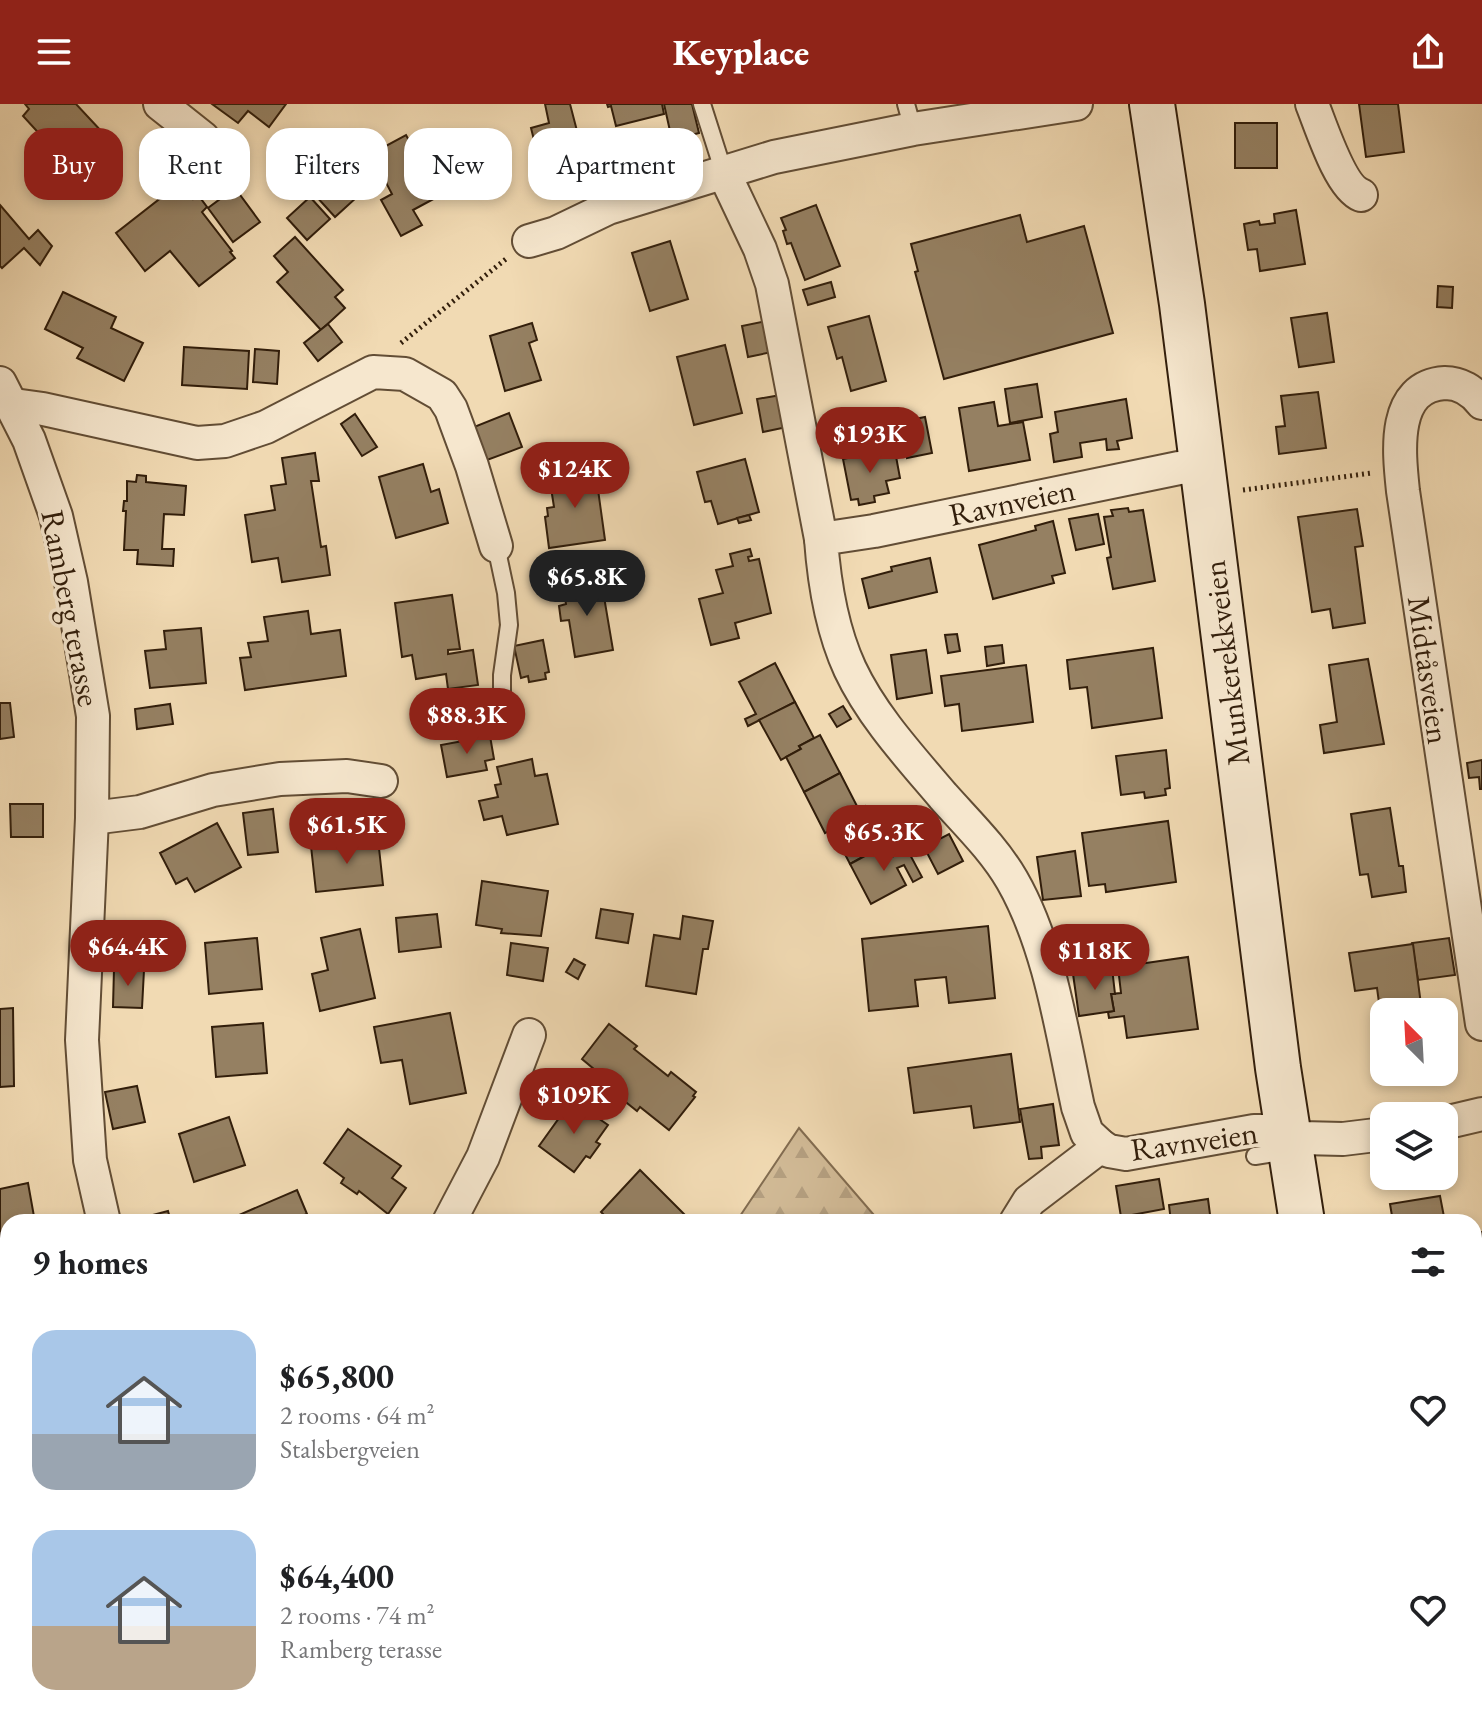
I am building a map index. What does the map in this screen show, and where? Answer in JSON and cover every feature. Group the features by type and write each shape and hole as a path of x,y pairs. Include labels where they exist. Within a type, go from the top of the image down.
{"main road":[{"name":"Munkerekkveien","path":"1152,104 1205,481 1278,1068 1279,1147 1300,1214"}],"street":[{"path":"160,104 190,128"},
{"path":"529,241 556,233 608,208 909,116 1076,104"},
{"path":"1312,104 1341,173 1354,192 1361,195"},
{"name":"Ravnveien","path":"724,173 760,249 772,284 833,613 851,670 867,698 910,757 988,847 1012,880 1041,950 1087,1133 1109,1151 1126,1154 1254,1131 1279,1147"},
{"path":"7,394 43,409 197,443 225,441 266,427 373,372 405,374 442,395 451,409 496,546"},
{"name":"Midtåsveien","path":"1482,403 1474,392 1452,383 1427,387 1418,393 1405,409 1402,420 1401,469 1482,1024"},
{"name":"Ramberg terasse","path":"7,394 56,516 71,582 93,716 92,818 82,1040 90,1160 102,1214"},
{"name":"Ravnveien","path":"821,539 874,531 1179,468 1205,481"},
{"path":"92,818 140,812 213,790 280,779 347,776 381,781"},
{"path":"457,1214 483,1157 529,1035"},
{"path":"1458,1120 1482,1114"},
{"path":"1279,1147 1302,1138 1370,1136"},
{"name":"Ravnveien","path":"1021,1214 1029,1201 1101,1146"}],"lane":[{"path":"702,104 724,173"},
{"path":"496,546 509,625 502,675 502,711"}],"path":[{"path":"358,378 529,241"},
{"path":"1205,481 1401,469"}],"green space":[{"path":"799,1128 873,1214 741,1214"}],"building":[{"path":"25,104 76,104 98,128 34,128 23,116 29,109"},
{"path":"212,104 286,104 269,127 248,111 238,123"},
{"path":"545,104 570,104 576,128 531,128 549,123"},
{"path":"607,104 662,104 664,114 616,126 611,106"},
{"path":"664,104 692,104 698,128 669,128"},
{"path":"1359,104 1398,104 1404,152 1366,157"},
{"path":"1235,123 1277,123 1277,168 1235,168"},
{"path":"404,136 404,200 432,200 413,210 422,225 401,236 381,200 388,200 392,194 388,186 388,145"},
{"path":"158,200 202,200 207,207 202,212 235,258 199,286 170,251 145,271 116,233"},
{"path":"219,200 244,200 260,222 233,242 208,208"},
{"path":"307,200 313,200 330,219 307,240 287,218"},
{"path":"320,200 354,200 335,217"},
{"path":"0,205 29,239 38,230 52,246 40,265 24,248 2,268 0,266"},
{"path":"816,205 840,266 805,280 791,243 787,244 781,218"},
{"path":"1296,210 1305,264 1260,271 1257,249 1248,250 1244,224 1259,221 1260,225 1275,223 1274,214"},
{"path":"1020,215 1027,242 1084,226 1113,333 944,379 915,272 918,271 911,244"},
{"path":"295,237 343,290 335,297 345,308 321,330 277,282 288,272 274,256"},
{"path":"670,241 688,299 650,311 632,253"},
{"path":"831,282 835,297 808,305 803,290"},
{"path":"1438,286 1453,287 1452,308 1437,307"},
{"path":"63,292 116,317 111,328 143,343 124,381 77,358 83,348 45,329"},
{"path":"1327,313 1334,362 1299,367 1291,318"},
{"path":"869,316 886,381 851,391 842,357 837,359 828,327"},
{"path":"766,321 772,352 748,357 742,326"},
{"path":"532,323 537,340 529,343 541,380 505,391 490,336"},
{"path":"328,324 342,342 318,361 304,343"},
{"path":"725,345 742,413 694,425 677,357"},
{"path":"184,347 249,351 247,389 182,385"},
{"path":"255,349 279,351 277,384 253,382"},
{"path":"1037,384 1042,417 1010,423 1005,389"},
{"path":"1318,392 1326,448 1279,454 1276,427 1285,426 1281,396"},
{"path":"781,395 787,427 763,432 757,399"},
{"path":"1126,399 1132,438 1117,441 1119,449 1107,450 1106,439 1080,443 1082,457 1054,462 1050,434 1058,432 1055,412"},
{"path":"994,402 998,426 1023,422 1030,460 969,471 959,408"},
{"path":"509,413 522,447 487,460 474,427"},
{"path":"355,414 377,447 362,456 341,424"},
{"path":"925,417 932,453 907,458 900,422"},
{"path":"895,451 900,478 886,481 889,493 874,496 875,502 859,505 858,499 851,500 843,459"},
{"path":"315,453 319,481 311,481 321,547 326,546 330,575 282,582 278,558 252,562 245,515 275,510 271,486 286,484 282,458"},
{"path":"745,459 759,512 718,524 711,501 705,502 697,472"},
{"path":"423,464 431,492 439,489 448,523 396,538 379,477"},
{"path":"595,468 605,540 549,548 545,517 548,516 547,508 554,507 549,475"},
{"path":"137,475 146,476 146,482 186,486 184,515 164,514 162,549 174,549 173,566 137,564 138,550 124,550 126,511 123,511 124,501 127,501 127,481 136,482"},
{"path":"1128,508 1129,512 1143,510 1155,581 1113,589 1104,517 1113,516 1111,510"},
{"path":"1357,509 1363,546 1355,547 1365,623 1333,628 1330,609 1312,612 1298,517"},
{"path":"1098,514 1104,544 1076,550 1069,519"},
{"path":"749,515 751,520 739,523 737,518"},
{"path":"1053,521 1065,573 1052,576 1054,583 993,599 979,545 1036,530 1035,526"},
{"path":"750,549 752,556 748,557 749,561 759,559 771,613 735,623 739,638 711,645 699,599 723,593 716,570 733,566 730,554"},
{"path":"930,558 937,592 869,608 862,579 892,571 891,567"},
{"path":"601,579 613,650 575,657 569,620 561,621 559,606 566,604 563,586"},
{"path":"452,595 460,649 448,650 448,654 473,650 478,685 448,689 446,674 416,679 412,655 402,657 395,603"},
{"path":"308,611 311,634 340,630 346,676 245,690 240,658 251,657 248,643 268,641 264,617"},
{"path":"201,628 206,683 150,688 145,651 166,649 164,631"},
{"path":"957,634 960,651 948,653 945,635"},
{"path":"543,640 549,672 545,673 546,679 529,682 528,676 521,678 514,646"},
{"path":"1002,645 1004,663 987,666 985,647"},
{"path":"1153,648 1162,718 1092,728 1087,687 1070,689 1067,660"},
{"path":"926,650 932,693 897,699 891,655"},
{"path":"1368,659 1384,744 1324,753 1320,725 1337,722 1329,665"},
{"path":"775,663 795,702 748,726 745,719 756,714 739,682"},
{"path":"1026,665 1033,722 962,731 959,704 945,706 941,676"},
{"path":"795,702 814,738 781,760 759,720"},
{"path":"0,703 10,703 14,737 0,739"},
{"path":"170,704 173,724 137,729 135,709"},
{"path":"843,706 851,719 837,727 829,714"},
{"path":"820,735 840,773 804,792 786,757"},
{"path":"490,736 494,759 485,761 487,770 447,777 441,745"},
{"path":"1166,750 1170,788 1165,789 1166,795 1145,798 1144,792 1121,795 1116,756"},
{"path":"532,759 535,776 547,774 558,824 507,835 502,816 484,820 479,801 498,797 495,785 501,784 497,767"},
{"path":"1482,760 1480,789 1479,777 1469,778 1467,763"},
{"path":"840,773 859,810 844,817 846,821 825,833 804,792"},
{"path":"10,804 43,804 43,837 11,837"},
{"path":"865,806 885,845 850,864 832,829 846,821 844,817"},
{"path":"1390,808 1406,892 1372,897 1368,874 1360,875 1351,814"},
{"path":"273,809 278,852 248,855 243,813"},
{"path":"1168,821 1176,882 1106,892 1105,884 1089,886 1082,833"},
{"path":"217,823 241,867 195,892 187,878 176,884 160,853"},
{"path":"949,834 963,861 938,874 924,847"},
{"path":"378,839 383,885 316,892 311,846"},
{"path":"885,845 892,857 907,849 922,877 913,882 904,865 897,868 906,885 871,904 850,864"},
{"path":"1075,851 1081,896 1043,900 1037,857"},
{"path":"482,881 548,891 541,936 501,933 502,929 476,925"},
{"path":"601,909 633,914 628,943 596,938"},
{"path":"437,914 441,947 399,952 396,918"},
{"path":"683,916 713,921 708,949 703,949 696,994 646,986 654,935 680,939"},
{"path":"988,926 995,998 949,1003 946,977 915,980 918,1006 869,1011 862,939"},
{"path":"360,929 375,998 320,1011 312,974 328,970 321,938"},
{"path":"257,938 262,989 209,994 205,943"},
{"path":"1449,938 1455,975 1418,980 1412,943"},
{"path":"511,943 548,948 543,981 507,975"},
{"path":"1413,944 1420,998 1378,998 1377,988 1355,991 1349,953"},
{"path":"1188,957 1198,1029 1127,1038 1124,1016 1109,1018 1108,1012 1114,1011 1111,994 1121,993 1118,967"},
{"path":"574,959 585,965 578,979 566,972"},
{"path":"1112,968 1114,1011 1079,1016 1073,974"},
{"path":"114,969 144,970 142,1008 113,1007"},
{"path":"13,1008 14,1086 0,1087 0,1009"},
{"path":"450,1013 466,1093 410,1104 402,1060 381,1063 374,1027"},
{"path":"263,1023 267,1073 216,1077 212,1027"},
{"path":"609,1024 668,1076 671,1072 696,1092 669,1130 640,1107 637,1111 622,1099 625,1095 582,1059"},
{"path":"1011,1054 1020,1122 974,1128 971,1106 914,1113 908,1068"},
{"path":"137,1086 145,1122 113,1129 105,1092"},
{"path":"572,1100 608,1125 590,1158 586,1156 574,1172 539,1146"},
{"path":"1053,1104 1059,1145 1041,1147 1042,1158 1029,1159 1020,1109"},
{"path":"229,1117 245,1165 194,1182 179,1134"},
{"path":"348,1129 401,1166 392,1178 406,1188 388,1214 359,1191 357,1194 341,1183 344,1178 324,1163"},
{"path":"640,1170 684,1214 603,1214 601,1212"},
{"path":"1159,1179 1164,1209 1121,1214 1116,1186"},
{"path":"28,1183 34,1214 0,1214 0,1189"},
{"path":"297,1190 307,1214 241,1214"},
{"path":"1440,1196 1443,1214 1392,1214 1390,1204"},
{"path":"1208,1199 1210,1214 1170,1214 1169,1205"}]}
